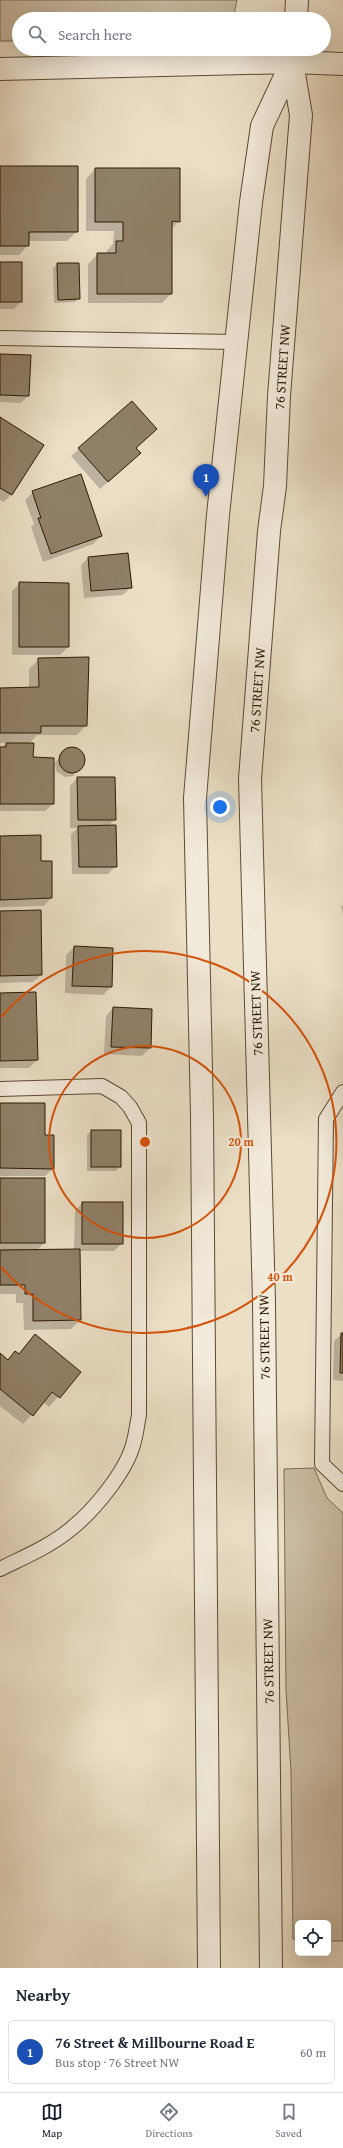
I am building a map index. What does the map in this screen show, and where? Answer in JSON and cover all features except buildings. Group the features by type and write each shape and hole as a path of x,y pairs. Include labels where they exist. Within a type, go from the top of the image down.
{"street":[{"path":"296,12 297,0"},
{"path":"0,69 271,56"},
{"path":"210,1968 202,1108 195,798 218,515 251,202 262,126 292,56"},
{"name":"76 STREET NW","path":"271,1968 264,1302 250,779 269,531 275,486 279,396 301,115 292,56"},
{"path":"298,56 343,64"}],"lane":[{"path":"0,338 236,342"},
{"path":"0,1089 102,1086 121,1097 130,1107 139,1124 139,1415 133,1446 120,1473 99,1500 72,1528 41,1549 0,1569"},
{"path":"343,1092 326,1119 322,1464 343,1484"}],"shaded area":[{"path":"0,0 237,0 234,12 12,12 12,41 0,41"},
{"path":"314,1468 327,1498 343,1513 343,1941 331,1941 331,1920 295,1920 295,1939 293,1939 291,1772 286,1690 284,1469"}],"place":[{"name":"76 Street & Millbourne Road E","path":"206,497"}]}
